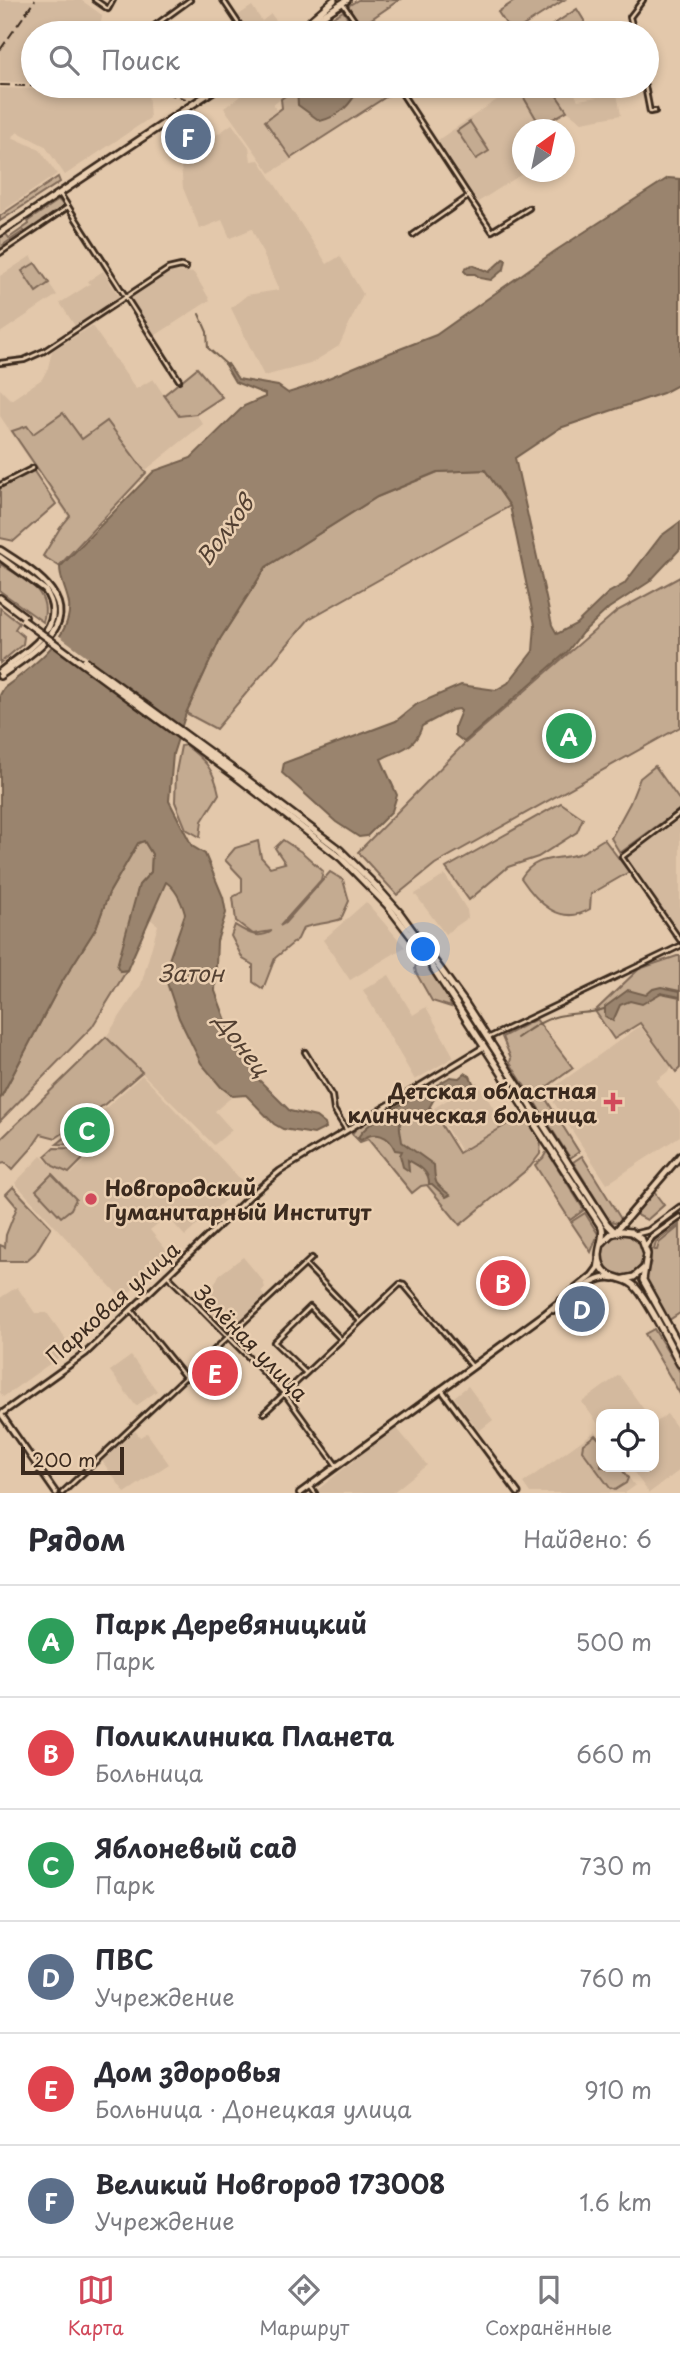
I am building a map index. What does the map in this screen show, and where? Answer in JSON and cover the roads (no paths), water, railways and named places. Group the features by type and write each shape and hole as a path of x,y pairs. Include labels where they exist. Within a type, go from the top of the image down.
{"main road":[{"path":"311,21 334,0"},
{"path":"315,21 345,1"},
{"path":"0,233 202,98"},
{"path":"0,550 45,582 57,601 58,615 48,639 0,674"},
{"path":"0,556 45,590 53,610 51,623 42,638 0,674"},
{"path":"0,600 325,838 375,884 418,937 602,1228 598,1268 593,1276 300,1493"},
{"path":"462,1005 488,1038 607,1224 616,1232"},
{"path":"616,1232 680,1156"},
{"path":"625,1221 646,1246 643,1280 680,1347"},
{"path":"600,1248 607,1236 616,1232 627,1231 635,1234"},
{"path":"598,1257 604,1270 618,1279 634,1277 645,1267"},
{"path":"546,1313 601,1277 629,1282 639,1292 680,1364"}],"street":[{"path":"94,0 108,9 113,0"},
{"path":"161,21 191,0"},
{"path":"223,0 238,21"},
{"path":"630,21 629,17 643,0"},
{"path":"345,1 356,21"},
{"path":"405,98 492,230 529,208"},
{"path":"647,98 650,111 655,111"},
{"path":"59,193 178,380"},
{"path":"413,235 469,196"},
{"path":"0,253 68,207"},
{"path":"0,363 24,360 44,351 169,269 181,266 187,268"},
{"path":"0,485 33,468"},
{"path":"680,813 622,857 680,940"},
{"path":"488,1038 680,946"},
{"name":"Парковая улица","path":"0,1414 86,1353 264,1184 346,1129 485,1046"},
{"path":"305,1052 332,1096 334,1110 346,1129"},
{"path":"635,1234 648,1231 680,1207"},
{"path":"646,1246 652,1237 680,1217"},
{"path":"62,1493 312,1258"},
{"path":"306,1265 360,1321"},
{"name":"Зелёная улица","path":"167,1275 285,1393 337,1466"},
{"path":"264,1413 397,1285 404,1285 472,1366"},
{"path":"306,1373 274,1342 294,1321 310,1307 341,1339"},
{"path":"131,1310 186,1378"},
{"path":"441,1389 518,1493"},
{"path":"0,1414 56,1493"},
{"path":"310,1486 315,1493"}],"water":[{"path":"298,98 353,98 334,116 320,121 298,105"},
{"path":"668,178 680,179 680,384 663,393 560,428 515,458 552,625 557,634 576,624 608,593 624,584 661,536 680,522 680,549 649,582 609,608 582,633 567,652 464,742 455,735 455,726 461,711 452,710 422,726 411,744 381,759 397,795 392,811 367,836 359,837 336,822 282,773 284,763 396,721 417,704 461,685 496,690 508,683 533,651 535,625 510,506 485,470 437,472 377,497 266,567 220,639 186,713 173,754 169,801 192,846 205,854 223,897 226,913 217,941 215,991 231,1034 247,1055 259,1080 290,1111 316,1117 326,1128 314,1134 283,1129 274,1124 246,1095 233,1096 221,1087 201,1063 179,1018 164,974 185,914 178,896 166,882 127,970 120,971 117,966 139,885 151,872 152,854 144,841 138,843 109,893 96,928 60,985 0,1099 0,695 4,688 47,652 64,629 69,604 60,567 154,471 191,458 244,406 265,397 265,394 235,382 225,365 228,364 238,379 278,386 288,393 436,335 555,251"},
{"path":"503,259 506,260 504,269 491,280 464,271 472,265 489,272"},
{"path":"661,987 680,991 680,997 661,993 642,1004 630,1001 620,1005 613,1021 605,1016 605,1007 628,990 646,995"},
{"path":"465,1073 470,1076 474,1085 458,1092 438,1093 425,1113 408,1114 400,1123 402,1142 434,1165 436,1183 450,1195 446,1197 429,1184 427,1175 419,1166 408,1160 409,1171 403,1167 400,1155 402,1151 395,1150 385,1138 371,1135 361,1140 358,1138 373,1122 386,1114 450,1077 459,1078"}],"waterway":[{"path":"199,314 207,332 208,348 227,365"},
{"name":"Донец","path":"517,1038 551,1018 604,1009"}],"railway":[{"path":"0,50 35,0"},
{"path":"0,85 21,86"}],"place":[{"name":"Великий Новгород 173008","path":"188,137"},
{"name":"Парк Деревяницкий","path":"569,736"},
{"name":"Детская областная клиническая больница","path":"613,1102"},
{"name":"Яблоневый сад","path":"87,1130"},
{"name":"Новгородский Гуманитарный Институт","path":"91,1199"},
{"name":"Поликлиника Планета","path":"503,1283"},
{"name":"ПВС","path":"582,1309"},
{"name":"Дом здоровья","path":"215,1373"}],"water label":[{"name":"Волхов","path":"224,530"},
{"name":"Затон","path":"191,972"}]}
